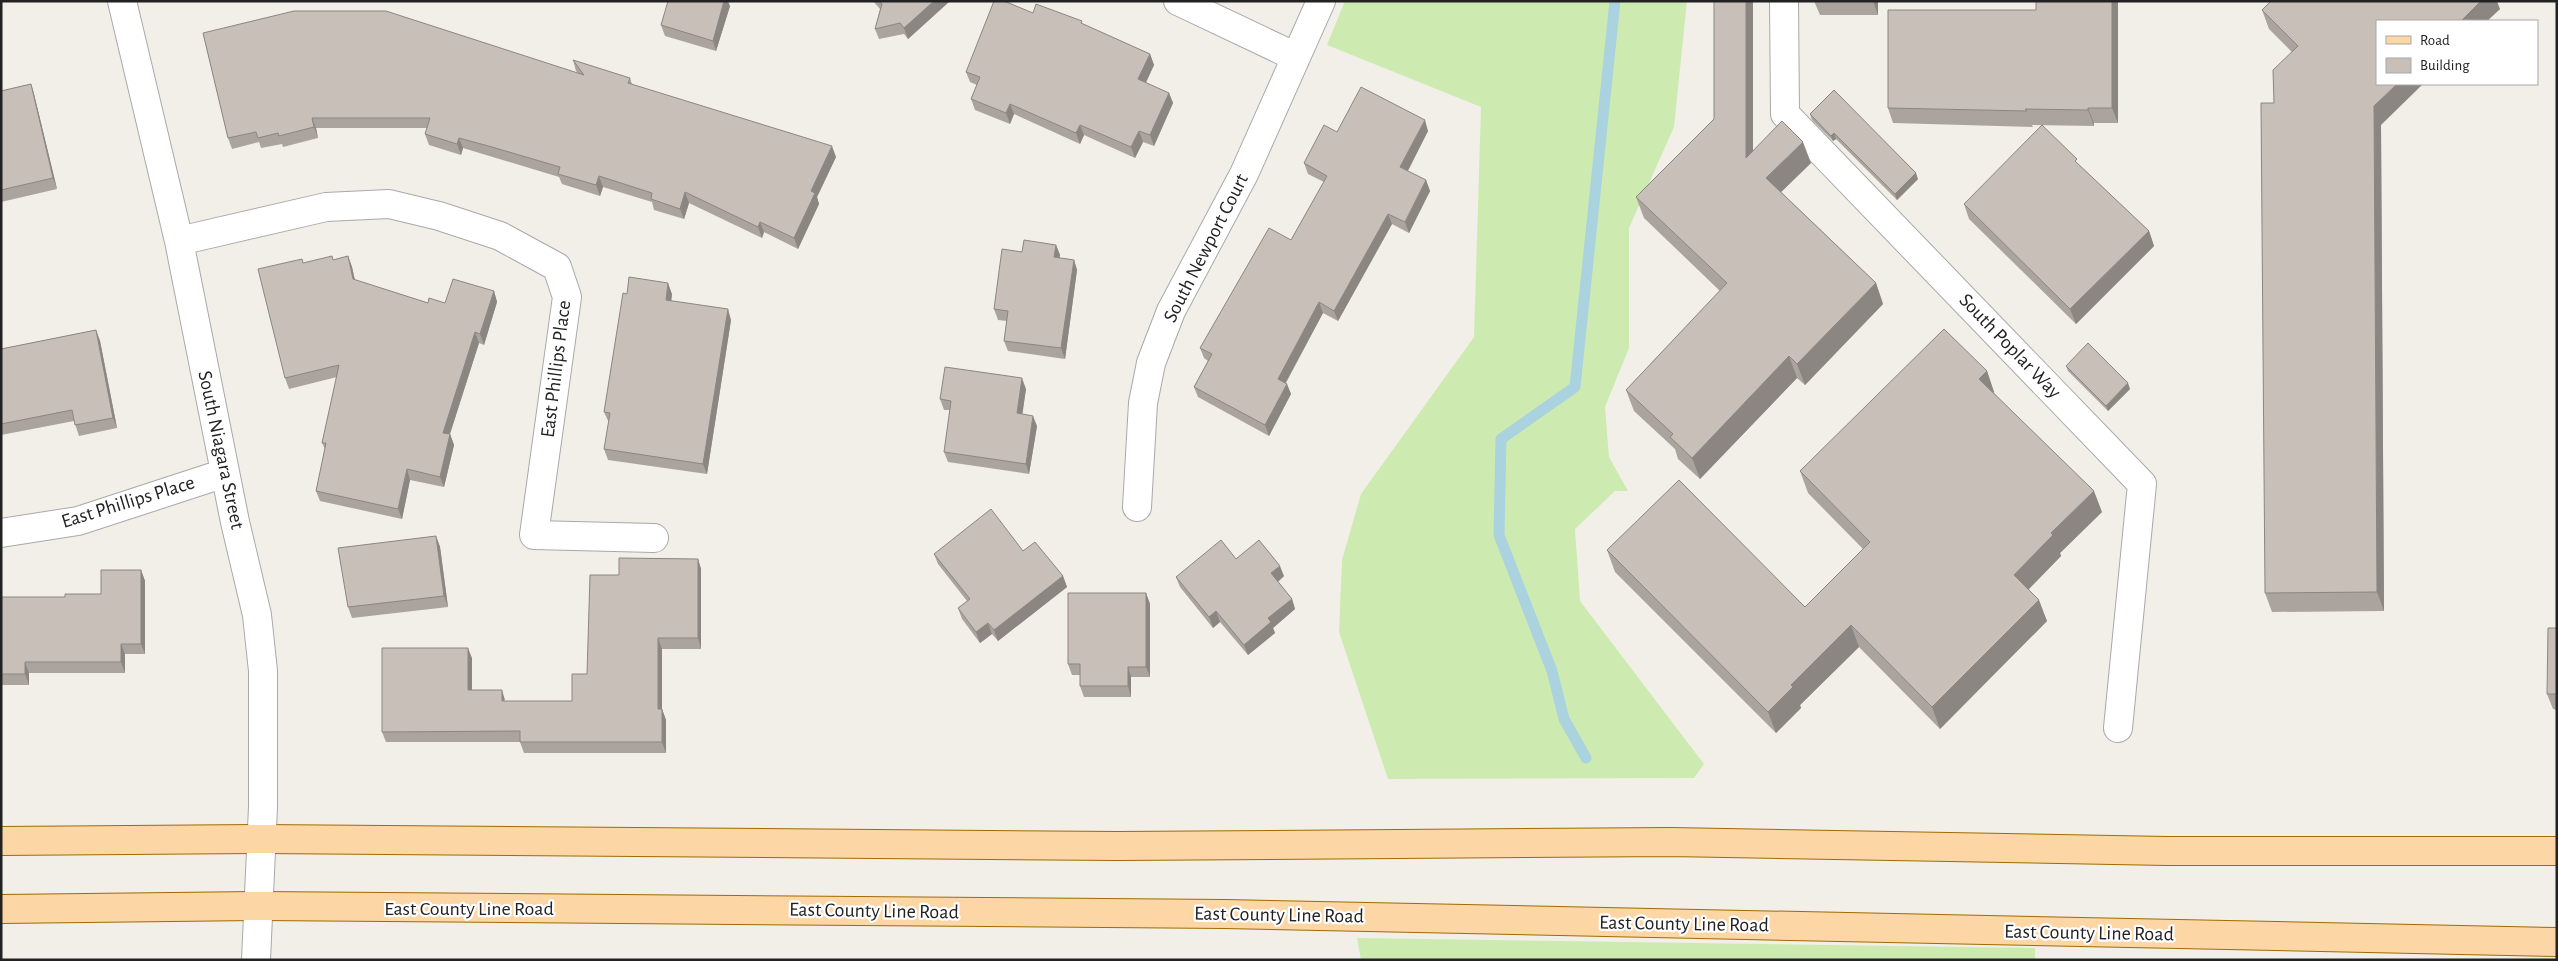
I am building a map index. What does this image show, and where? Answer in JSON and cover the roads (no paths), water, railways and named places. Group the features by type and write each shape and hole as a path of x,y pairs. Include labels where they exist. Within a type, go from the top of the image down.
{"main road":[{"path":"1,842 262,839 1118,846 1670,842 2167,851 2557,851"},
{"name":"East County Line Road","path":"1,909 260,906 1226,914 2557,942"}],"street":[{"name":"South Niagara Street","path":"122,1 179,241 225,473 257,615 261,643 263,699 262,839 256,960"},
{"path":"1178,1 1296,57"},
{"name":"South Newport Court","path":"1137,507 1143,403 1151,363 1171,311 1244,174 1321,1"},
{"name":"South Poplar Way","path":"1784,1 1785,114 2142,484 2118,728"},
{"name":"East Phillips Place","path":"179,241 326,207 389,204 439,216 500,236 557,267 568,297 534,535 654,538"},
{"name":"East Phillips Place","path":"1,533 78,521 225,473"}],"waterway":[{"path":"1586,758 1564,719 1552,671 1499,535 1501,439 1575,387 1615,1"}]}
